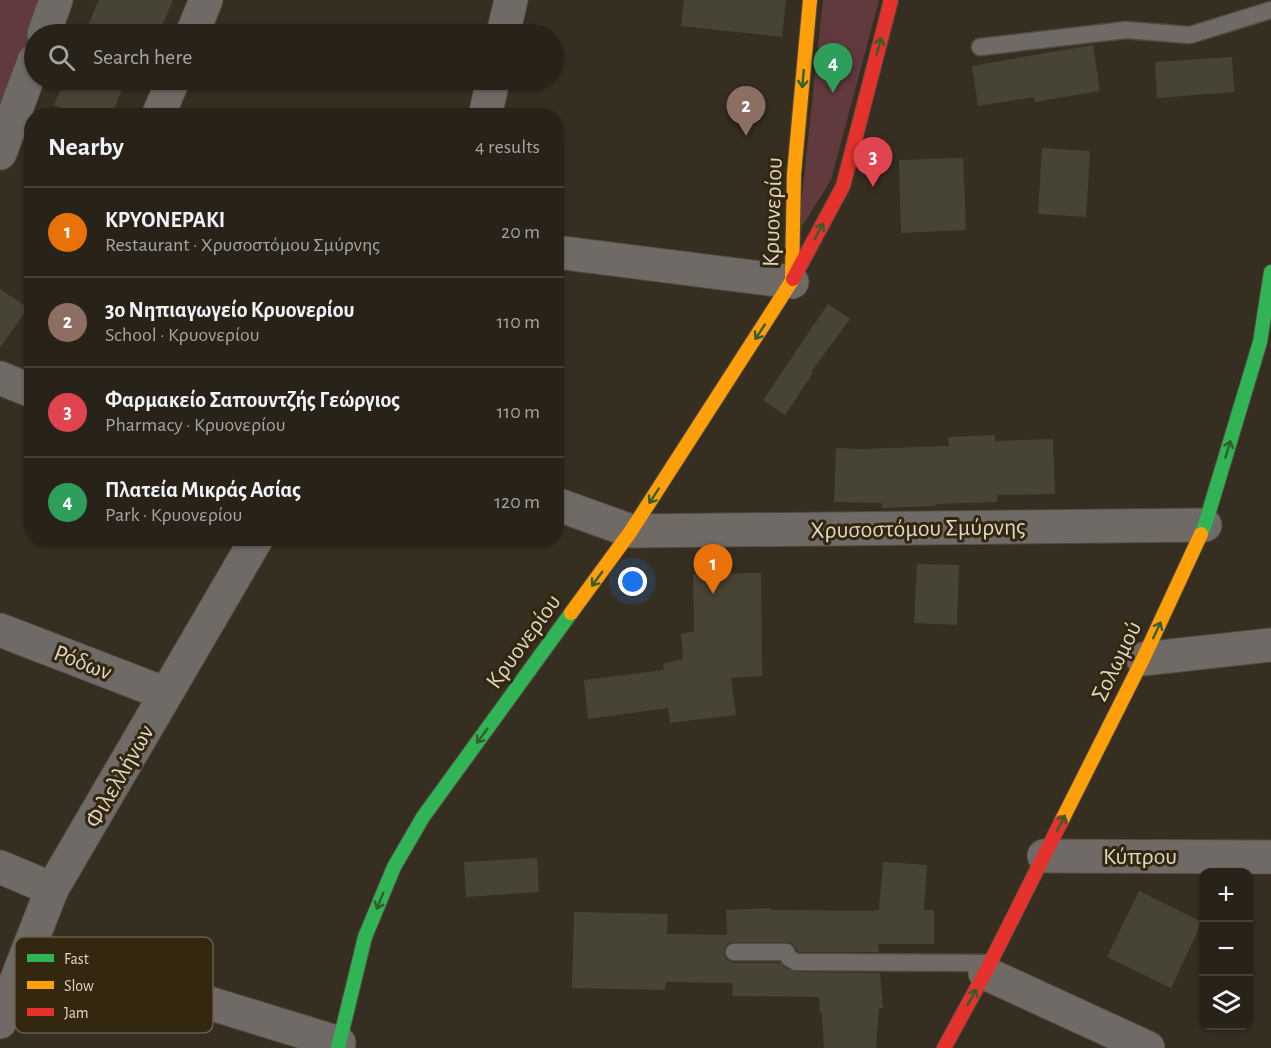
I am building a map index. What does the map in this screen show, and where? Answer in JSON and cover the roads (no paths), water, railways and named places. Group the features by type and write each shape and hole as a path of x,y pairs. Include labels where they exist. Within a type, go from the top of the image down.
{"main road":[{"name":"Κρυονερίου","path":"792,282 794,174 810,0"},
{"name":"Κρυονερίου","path":"338,1045 365,937 394,867 423,817 631,531 792,282 843,186 891,0"},
{"name":"Σολωμού","path":"944,1048 988,968 1143,659 1205,525 1260,342 1271,272"}],"street":[{"path":"196,24 206,0"},
{"path":"505,24 511,0"},
{"path":"48,24 57,1"},
{"path":"0,153 24,88"},
{"path":"161,108 169,90"},
{"path":"487,108 491,90"},
{"path":"564,253 792,282"},
{"path":"0,378 24,388"},
{"path":"564,507 631,531"},
{"name":"Χρυσοστόμου Σμύρνης","path":"631,531 1205,525"},
{"name":"Φιλελλήνων","path":"34,937 52,889 251,546"},
{"name":"Ρόδων","path":"0,630 166,694"},
{"path":"1143,659 1271,645"},
{"name":"Κύπρου","path":"1044,856 1271,857"},
{"path":"0,867 52,889"},
{"path":"988,968 1148,1048"},
{"name":"Φιλελλήνων","path":"0,1022 15,985"},
{"path":"213,1006 338,1045"}],"lane":[{"path":"980,47 1126,30 1190,35 1271,10"},
{"path":"734,952 786,952 789,958 796,962 988,968"}],"place":[{"name":"Πλατεία Μικράς Ασίας","path":"833,93"},
{"name":"3ο Νηπιαγωγείο Κρυονερίου","path":"746,136"},
{"name":"Φαρμακείο Σαπουντζής Γεώργιος","path":"873,187"},
{"name":"ΚΡΥΟΝΕΡΑΚΙ","path":"713,594"}]}
